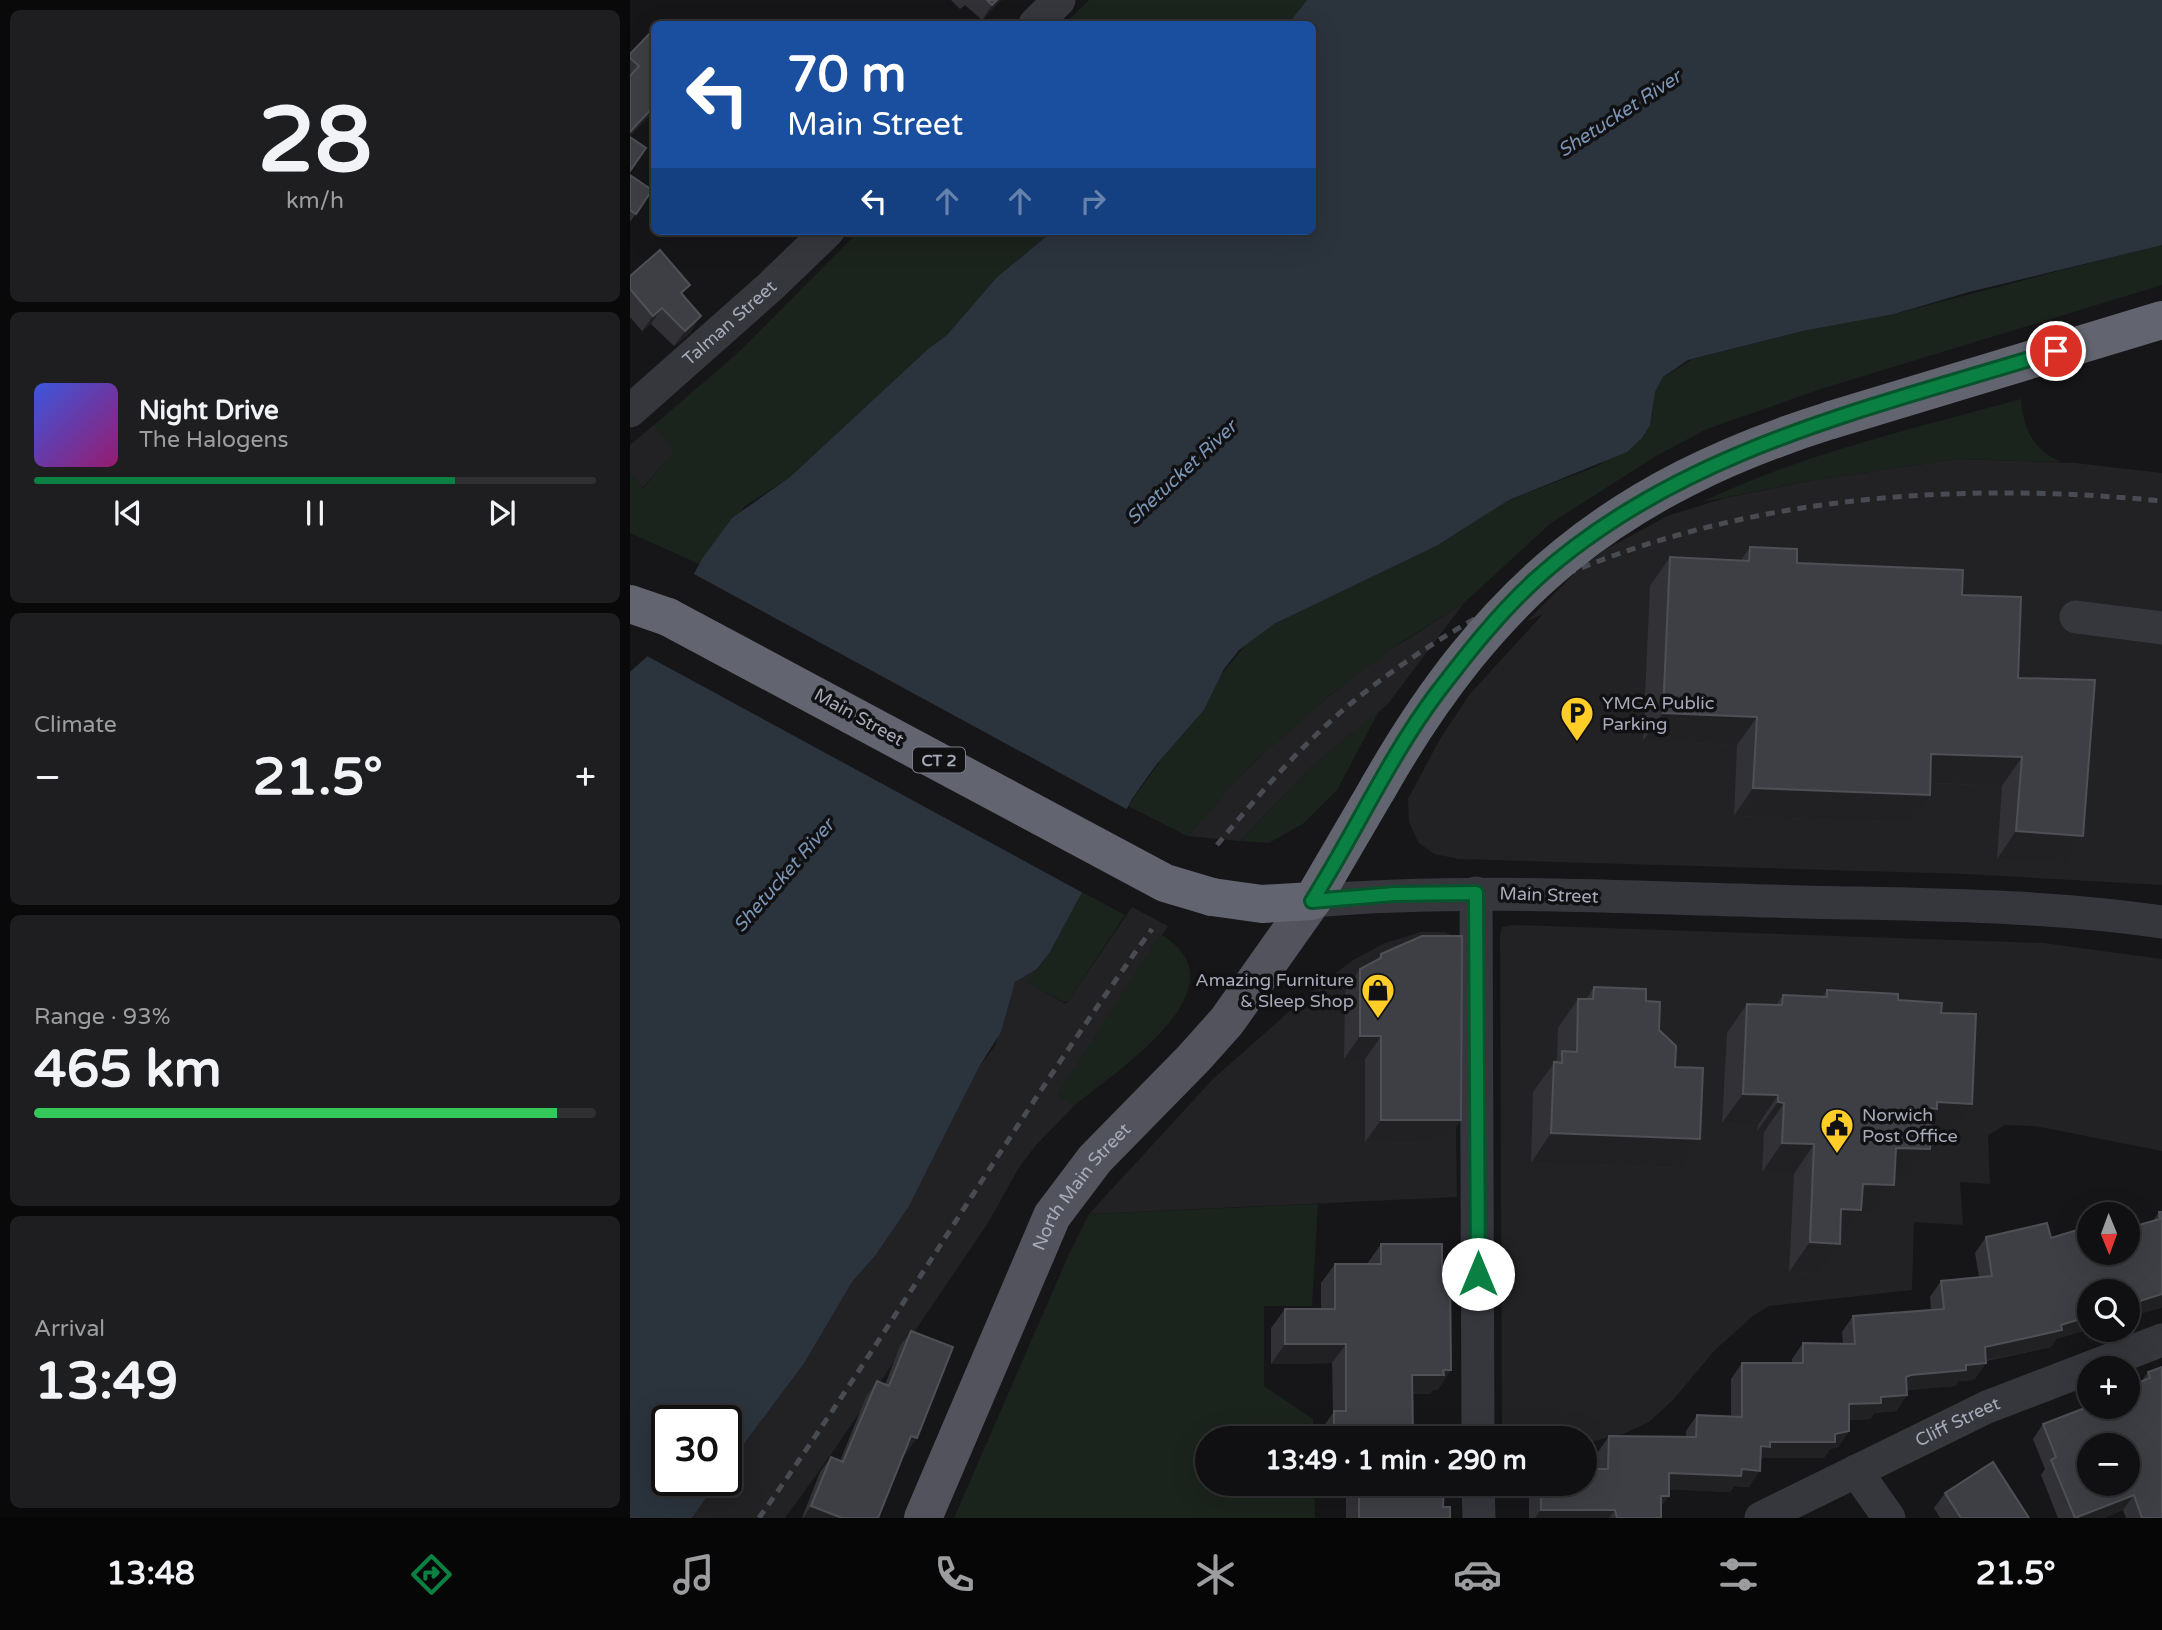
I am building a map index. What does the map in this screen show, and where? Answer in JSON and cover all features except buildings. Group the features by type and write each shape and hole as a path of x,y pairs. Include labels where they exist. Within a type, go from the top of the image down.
{"highway":[{"path":"1312,901 1420,717 1454,671 1506,608 1554,563 1619,516 1675,482 1746,451 1831,420 2162,320"},
{"name":"Main Street","path":"630,604 689,625 1165,884 1212,897 1262,904 1312,901"}],"main road":[{"name":"North Main Street","path":"923,1518 1052,1216 1095,1159 1227,1021 1312,901"}],"street":[{"path":"1038,21 1059,0"},
{"name":"Talman Street","path":"630,411 771,286 824,235"},
{"path":"2076,617 2162,628"},
{"path":"1476,893 1478,1426"},
{"name":"Main Street","path":"1312,901 1394,894 1476,893 1965,907 2066,912 2162,922"},
{"name":"Cliff Street","path":"1761,1518 1987,1406 2162,1340"},
{"path":"1856,1471 1889,1518"},
{"path":"1478,1496 1479,1518"}],"shaded area":[{"path":"1089,0 1307,0 1290,21 1068,21"},
{"path":"855,235 1048,235 996,278 947,335 928,349 790,477 745,506 699,564 630,533 630,473 643,488 674,451 654,425 740,351"},
{"path":"2162,244 2162,285 1821,389 1707,429 1656,456 1551,523 1464,603 1403,641 1331,694 1250,766 1187,836 1128,806 1163,757 1204,710 1221,675 1247,643 1268,627 1443,542 1509,500 1600,465 1652,416 1654,393 1662,378 1693,359 1803,331 1898,313"},
{"path":"2021,399 2024,419 2031,437 2043,451 2061,462 1957,459 1814,480 1702,502 1779,469 1819,456"},
{"path":"654,425 675,451 642,488 630,473 630,445"},
{"path":"1957,459 2075,463 2162,473 2162,885 1966,874 1459,859 1434,854 1418,842 1409,822 1408,799 1440,739 1469,695 1543,614 1526,622 1579,569 1605,550 1667,516 1725,498 1814,480"},
{"path":"1464,603 1387,705 1312,766 1240,841 1187,836 1238,778 1303,717 1373,661"},
{"path":"1379,711 1337,790 1304,823 1269,843 1240,841 1312,766"},
{"path":"1082,892 1125,915 1068,1001 1064,1002 1027,983 1050,952"},
{"path":"1132,907 1168,926 1058,1094 1074,1106 1036,1145 1018,1169 988,1223 785,1518 692,1518 707,1496 742,1496 742,1447 805,1362 852,1282 875,1256 908,1208 979,1067 995,1046 1015,982 1037,969 1028,983 1066,1004"},
{"path":"1513,925 2043,943 2162,959 2162,1151 2035,1126 2005,1125 1988,1135 1990,1184 1960,1182 1963,1225 1914,1222 1912,1290 1769,1306 1753,1316 1715,1350 1673,1400 1649,1422 1623,1434 1597,1440 1597,1426 1502,1426 1502,927"},
{"path":"1421,932 1445,932 1453,936 1457,1197 1089,1214 1213,1079 1310,993 1353,960 1385,943"},
{"path":"1160,934 1184,955 1190,978 1183,1002 1167,1026 1144,1049 1074,1106 1057,1095"},
{"path":"1318,1204 1312,1306 1264,1306 1264,1386 1313,1419 1313,1426 1195,1426 1195,1496 1314,1496 1315,1518 954,1518 1089,1214"}],"water":[{"name":"Shetucket River","path":"1307,0 2162,0 2162,245 1969,292 1894,314 1803,331 1688,360 1663,377 1655,392 1650,425 1642,438 1627,452 1509,500 1438,545 1274,624 1239,650 1224,669 1204,710 1156,765 1132,799 1050,952 1037,969 1015,982 1001,1032 979,1067 908,1208 875,1256 852,1282 805,1362 742,1447 742,1405 651,1405 651,1496 707,1496 692,1518 630,1518 630,672 650,654 702,559 732,518 790,477 928,349 947,335 996,278 1048,235 1316,235 1316,21 1290,21"}],"pier":[{"path":"692,573 1130,811 1085,894 647,656"}],"railway":[{"path":"1217,845 1303,748 1360,696 1449,634 1543,584 1640,546 1741,519 1844,502 1949,494 2055,494 2162,501"},
{"path":"759,1518 1051,1074 1152,929"}],"place":[{"name":"YMCA Public Parking","path":"1577,743"},
{"name":"Amazing Furniture & Sleep Shop","path":"1378,1020"},
{"name":"Norwich Post Office","path":"1837,1155"}],"route":[{"path":"1478,1274 1476,893 1394,894 1312,901 1410,733 1454,671 1524,590 1589,536 1650,496 1715,464 1785,436 2056,351"}]}
